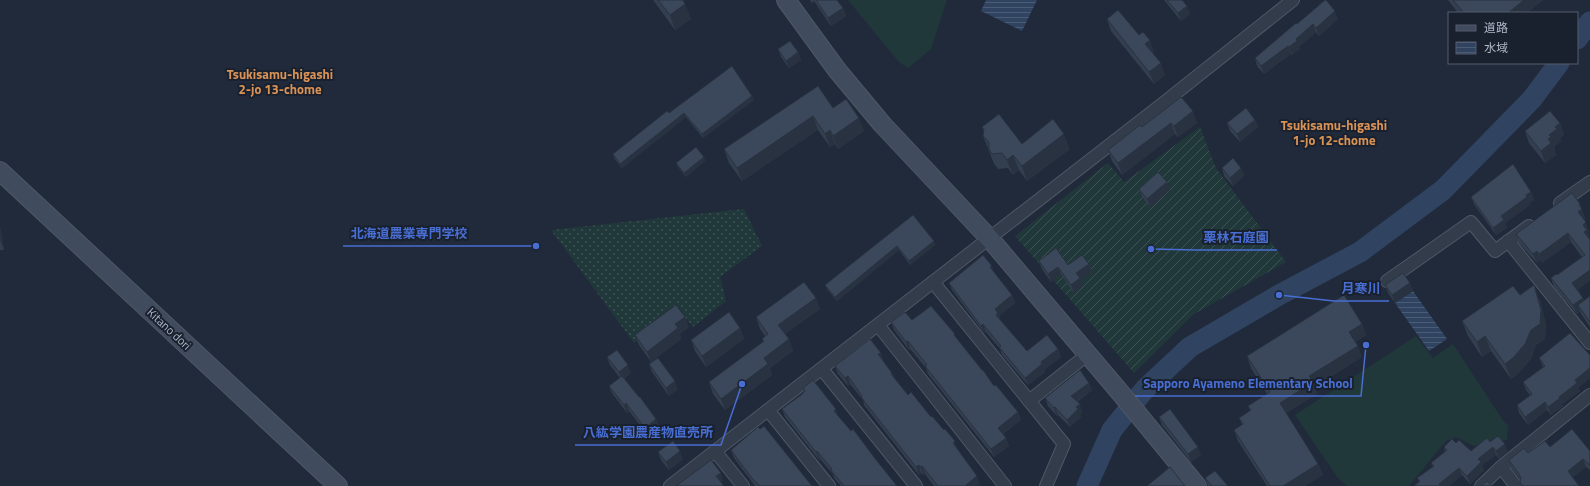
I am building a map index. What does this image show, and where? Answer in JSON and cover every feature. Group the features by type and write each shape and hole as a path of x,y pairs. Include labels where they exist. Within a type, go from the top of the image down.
{"street":[{"path":"786,0 837,70 882,124 990,238 1197,486"},
{"path":"670,486 990,238 1293,0"},
{"name":"Kitano dori","path":"0,171 338,486"},
{"path":"1553,208 1590,182"},
{"path":"1387,281 1471,222 1494,251 1540,218"},
{"path":"1508,241 1590,343"},
{"path":"933,282 1064,444 1046,486"},
{"path":"878,325 1003,485"},
{"path":"1029,401 1088,354"},
{"path":"822,369 916,486"},
{"path":"1481,486 1500,467 1590,395"},
{"path":"768,410 829,486"},
{"path":"715,451 743,486"},
{"path":"1500,467 1516,486"}],"green space":[{"path":"848,0 947,0 931,49 908,68 899,62"},
{"path":"1200,127 1216,168 1286,262 1194,314 1134,373 1015,236 1108,163 1124,182"},
{"path":"744,209 762,246 720,277 726,301 693,327 680,311 634,343 551,230"},
{"path":"1416,336 1433,358 1453,344 1508,426 1507,440 1474,446 1456,437 1446,441 1409,486 1347,486 1338,478 1295,415"}],"water":[{"path":"986,0 1037,0 1022,31 981,11"},
{"path":"1413,291 1447,339 1429,351 1395,303"}],"building":[{"path":"658,0 683,0 685,4 670,15"},
{"path":"816,0 837,0 843,8 828,18"},
{"path":"1167,0 1182,0 1187,6 1178,13"},
{"path":"1325,0 1335,11 1316,28 1313,24 1296,39 1297,41 1261,66 1255,58"},
{"path":"1453,0 1524,0 1509,12 1463,12"},
{"path":"1118,10 1139,35 1143,32 1150,40 1145,44 1161,63 1149,72 1107,19"},
{"path":"790,41 798,52 786,61 778,49"},
{"path":"732,66 752,96 702,134 684,113 620,164 613,154 667,111 669,113"},
{"path":"818,86 833,108 846,99 859,118 833,136 830,130 825,134 813,116 737,168 724,149"},
{"path":"1181,97 1193,111 1174,126 1171,123 1118,163 1108,150 1140,125 1142,127"},
{"path":"1246,108 1255,120 1237,134 1227,123"},
{"path":"1550,111 1560,123 1555,127 1557,129 1549,135 1551,137 1548,139 1551,143 1541,151 1525,131"},
{"path":"999,114 1022,144 1053,119 1064,134 1022,166 1013,155 1007,160 1002,153 992,154 989,149 989,142 983,136 984,129 982,127"},
{"path":"696,147 704,157 684,173 676,163"},
{"path":"1233,158 1241,168 1230,178 1222,168"},
{"path":"1513,164 1531,192 1526,195 1527,197 1501,216 1504,220 1493,228 1471,197"},
{"path":"1158,172 1167,182 1147,199 1139,189"},
{"path":"1572,193 1582,209 1578,212 1586,222 1583,225 1587,230 1584,232 1590,240 1590,270 1572,283 1583,298 1573,305 1551,278 1585,255 1568,233 1539,254 1537,251 1533,254 1516,234"},
{"path":"913,215 934,241 909,261 897,246 835,297 825,285"},
{"path":"1056,248 1068,265 1082,255 1089,264 1076,273 1080,278 1071,285 1058,267 1048,274 1039,261"},
{"path":"983,255 992,266 990,267 1012,295 995,309 998,313 996,315 1027,351 1047,335 1058,349 1041,362 1042,364 1025,378 999,347 1001,346 983,324 981,326 949,283"},
{"path":"1403,273 1410,283 1392,295 1385,285"},
{"path":"804,282 816,298 778,325 789,339 764,358 768,364 721,399 709,382 764,341 762,339 768,334 756,317"},
{"path":"1534,285 1541,310 1540,324 1531,330 1525,344 1514,357 1505,364 1485,336 1477,342 1462,321 1513,286 1520,295"},
{"path":"1344,295 1362,324 1349,332 1358,346 1309,376 1313,382 1280,403 1318,464 1283,486 1270,486 1234,430 1243,424 1239,418 1251,410 1248,406 1270,392 1247,356"},
{"path":"1590,296 1590,322 1578,305"},
{"path":"676,305 685,317 675,324 678,328 647,352 635,335"},
{"path":"931,306 955,334 954,335 983,370 994,386 996,385 1018,412 998,428 1006,438 991,449 925,366 927,365 908,341 906,342 891,322 905,312 912,320"},
{"path":"729,312 740,328 702,356 691,340"},
{"path":"1570,333 1590,355 1590,368 1575,380 1577,383 1559,397 1560,398 1548,407 1545,402 1525,417 1517,405 1532,394 1523,382 1545,366 1539,358"},
{"path":"870,339 881,353 878,354 892,373 891,374 908,395 911,392 931,417 932,416 955,441 953,443 977,476 965,486 938,486 922,466 921,467 919,465 916,467 861,397 862,396 848,376 845,378 835,366"},
{"path":"617,350 628,365 619,372 607,357"},
{"path":"658,358 675,381 666,388 649,364"},
{"path":"1080,370 1089,383 1071,396 1080,404 1076,407 1078,409 1067,420 1045,398"},
{"path":"622,376 656,419 645,428 626,403 624,405 609,386"},
{"path":"813,380 836,409 834,411 851,431 853,429 897,486 844,486 831,470 832,469 817,451 816,452 782,409 801,395 805,391 803,388"},
{"path":"1170,409 1198,447 1188,454 1159,417"},
{"path":"764,426 812,486 760,486 751,477 731,450 758,427 760,429"},
{"path":"1572,429 1590,451 1590,465 1583,459 1568,471 1579,486 1523,486 1520,482 1521,478 1519,474 1509,460 1524,448 1528,453 1545,441 1550,447"},
{"path":"1498,436 1505,444 1496,451 1493,447 1478,459 1481,462 1467,476 1459,468 1439,484 1441,486 1414,486 1420,481 1417,478 1434,466 1431,463 1447,450 1444,447 1452,439 1456,443 1459,440 1471,451 1487,438 1490,442"},
{"path":"673,441 680,451 666,462 658,452"},
{"path":"711,460 721,473 716,476 724,486 676,486"},
{"path":"1170,467 1185,486 1147,486"},
{"path":"1215,471 1228,486 1212,486 1205,478"},
{"path":"1487,481 1492,486 1481,486"}],"waterway":[{"path":"1578,38 1590,22"},
{"path":"1087,486 1112,430 1145,389 1190,347 1279,295 1360,252 1443,190 1532,99 1558,64"}],"place":[{"name":"北海道農業専門学校","path":"536,246"},
{"name":"栗林石庭園","path":"1151,249"},
{"name":"月寒川","path":"1279,295"},
{"name":"Sapporo Ayameno Elementary School","path":"1366,345"},
{"name":"八紘学園農産物直売所","path":"742,384"}],"district":[{"name":"Tsukisamu-higashi 2-jo 13-chome","path":"280,82"},
{"name":"Tsukisamu-higashi 1-jo 12-chome","path":"1334,132"}]}
